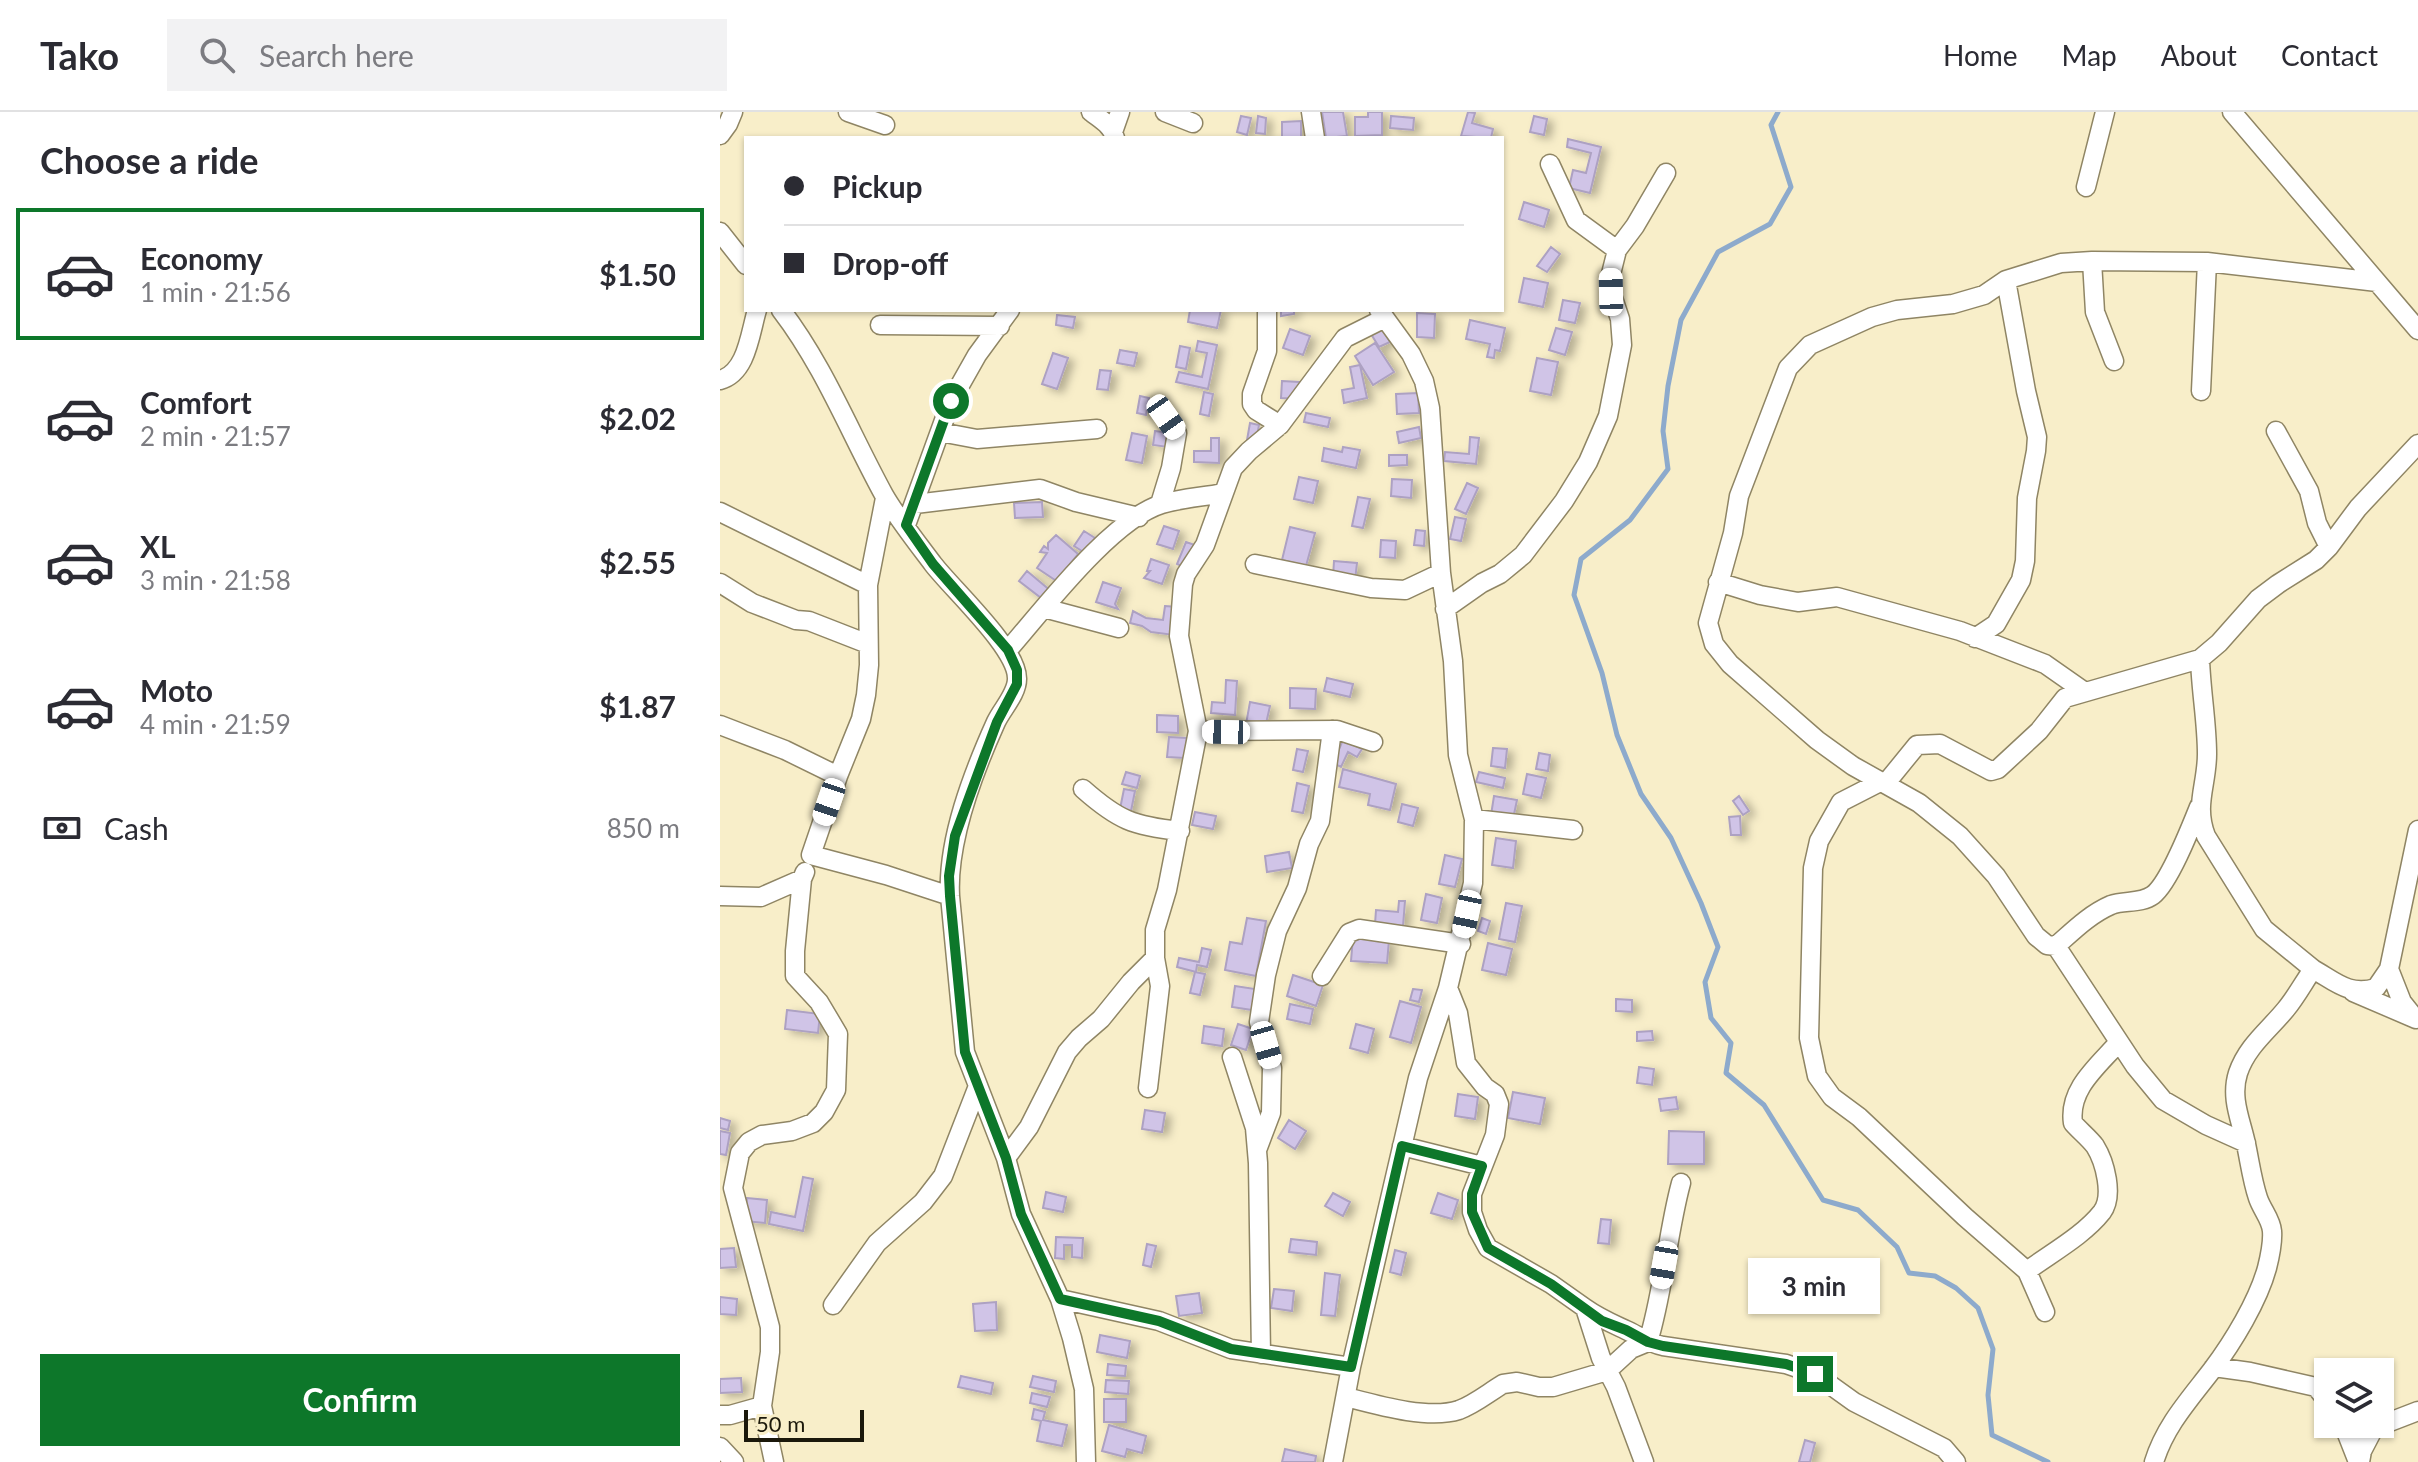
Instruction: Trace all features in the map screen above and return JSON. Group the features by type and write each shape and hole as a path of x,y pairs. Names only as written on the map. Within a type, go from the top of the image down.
{"street":[{"path":"720,135 733,112"},
{"path":"848,112 885,125"},
{"path":"1091,112 1114,135"},
{"path":"1114,135 1120,112"},
{"path":"1165,112 1193,123"},
{"path":"1311,112 1315,136"},
{"path":"2086,187 2105,112"},
{"path":"2232,112 2418,330"},
{"path":"1550,164 1576,220 1617,250"},
{"path":"1445,609 1511,567 1523,555 1564,501 1588,462 1608,416 1622,345 1620,319 1611,292 1611,274 1617,250 1666,173"},
{"path":"720,232 744,262"},
{"path":"2092,261 2095,312 2114,361"},
{"path":"2200,659 2207,760 2199,807 2165,879 2155,894 2146,899 2113,904 2089,917 2056,946 2047,945 2036,936 1996,876 1960,836 1919,803 1853,766 1817,740 1769,700 1714,644 1708,623 1733,533 1739,496 1788,368 1810,345 1872,317 1897,310 1953,304 1984,295 2006,280 2061,263 2207,262 2377,282"},
{"path":"2201,391 2207,262"},
{"path":"1975,638 1996,624 2021,580 2025,561 2027,498 2036,451 2037,437 2006,280"},
{"path":"720,380 728,378 742,361 756,312"},
{"path":"782,312 800,336 885,498 933,564 1008,650 1017,670 1017,684 997,722 959,823 949,876 950,896 965,1052 1006,1158 1021,1214 1060,1299 1084,1389 1086,1462"},
{"path":"1267,312 1267,351 1252,394 1252,404 1280,425"},
{"path":"1148,1088 1160,986 1155,958 1155,930 1180,831 1198,731 1179,636 1186,574 1205,545 1233,468 1280,425 1345,338 1382,314 1411,354 1424,381 1430,408 1441,573 1453,661 1458,755 1474,819 1473,883 1461,944 1418,1078 1351,1367 1333,1462"},
{"path":"906,525 951,401 977,355 1005,318"},
{"path":"880,325 1005,318"},
{"path":"1160,504 1177,433 1166,417"},
{"path":"940,432 977,439 1097,429"},
{"path":"2276,431 2309,491 2317,523 2329,547"},
{"path":"2045,1312 2027,1271 1859,1117 1832,1097 1817,1076 1809,1038 1813,868 1819,841 1841,802 1884,782 1917,745 1940,744 1991,771 1998,769 2039,731 2065,698 2200,659 2219,643 2258,599 2316,560 2358,508 2418,444"},
{"path":"915,504 1040,489 1076,502 1139,517"},
{"path":"1008,650 1088,558 1139,517 1160,504 1223,493"},
{"path":"774,1462 762,1406 770,1352 770,1327 728,1163 749,1142 762,1135 792,1131 813,1123 824,1112 836,1090 838,1034 819,1002 795,976 795,951 802,879 861,719 869,665 868,585 885,498"},
{"path":"720,512 868,585"},
{"path":"1255,564 1371,588 1405,590 1441,573"},
{"path":"1718,582 1760,595 1798,602 1837,597 1919,619 2045,664 2085,692"},
{"path":"720,583 752,603 868,644"},
{"path":"1044,608 1119,628"},
{"path":"720,725 785,750 838,776"},
{"path":"1198,731 1332,730 1373,742"},
{"path":"1257,1150 1271,1113 1272,1068 1259,1022 1266,975 1277,931 1297,888 1309,844 1320,821 1332,730"},
{"path":"1083,789 1120,819 1180,831"},
{"path":"2199,807 2206,836 2264,929 2313,969 2348,990 2417,1020"},
{"path":"1474,819 1573,830"},
{"path":"2348,990 2363,992 2376,988 2389,969 2413,880 2418,830"},
{"path":"811,855 950,896"},
{"path":"720,896 761,897 802,879"},
{"path":"1322,976 1349,933 1359,929 1461,944"},
{"path":"2056,946 2135,1066 2163,1100 2206,1125 2246,1143"},
{"path":"1006,1158 1029,1127 1067,1052 1155,958"},
{"path":"2154,1462 2163,1437 2227,1348 2262,1282 2272,1233 2252,1183 2237,1111 2237,1075 2245,1056 2285,1009 2313,969"},
{"path":"2389,969 2402,1002 2417,1020"},
{"path":"1448,988 1458,1013 1466,1063 1485,1087 1495,1094 1499,1104 1495,1135 1472,1194 1472,1212 1488,1248 1551,1284 1602,1321 1648,1342 1786,1364 1815,1374 1854,1402 1944,1448 1956,1462"},
{"path":"2027,1271 2079,1233 2102,1213 2108,1203 2101,1159 2094,1145 2073,1123 2072,1104 2077,1090 2119,1042"},
{"path":"1232,1057 1255,1128 1261,1354"},
{"path":"833,1305 877,1243 923,1202 943,1176 978,1086"},
{"path":"1402,1146 1482,1166"},
{"path":"1648,1342 1681,1183"},
{"path":"1060,1299 1159,1321 1231,1349 1351,1367"},
{"path":"1585,1308 1601,1358 1616,1387 1644,1462"},
{"path":"1346,1397 1413,1411 1447,1412 1460,1409 1510,1382 1553,1387 1607,1371 1631,1349 1648,1342"},
{"path":"2214,1367 2314,1387"},
{"path":"720,1415 762,1406"},
{"path":"2359,1462 2374,1428 2411,1413"},
{"path":"2349,1438 2359,1462"},
{"path":"720,1447 734,1462"}],"building":[{"path":"1322,112 1343,112 1347,136 1326,136"},
{"path":"1368,112 1382,112 1382,135 1355,136 1355,117 1368,117"},
{"path":"1468,112 1475,113 1472,123 1493,129 1491,136 1461,136"},
{"path":"1241,116 1251,118 1247,135 1237,132"},
{"path":"1258,116 1266,118 1265,134 1256,133"},
{"path":"1391,116 1414,118 1413,130 1390,128"},
{"path":"1534,116 1547,119 1544,135 1530,132"},
{"path":"1301,121 1301,136 1282,136 1282,122"},
{"path":"1568,139 1601,147 1590,193 1569,188 1573,170 1586,173 1591,153 1567,147"},
{"path":"1524,202 1549,210 1544,227 1519,219"},
{"path":"1551,247 1560,254 1547,272 1537,266"},
{"path":"1524,278 1548,283 1543,307 1519,302"},
{"path":"1563,300 1580,303 1575,323 1559,320"},
{"path":"1190,312 1221,312 1217,328 1188,322"},
{"path":"1417,313 1435,314 1434,338 1417,337"},
{"path":"1057,315 1075,317 1073,328 1056,325"},
{"path":"1470,320 1505,328 1500,351 1495,350 1494,358 1487,357 1490,344 1466,339"},
{"path":"1382,328 1390,342 1379,347 1371,334"},
{"path":"1556,328 1572,332 1565,355 1549,350"},
{"path":"1290,329 1310,336 1303,355 1283,348"},
{"path":"1198,341 1217,345 1208,389 1176,382 1179,372 1202,377 1207,353 1196,351"},
{"path":"1375,343 1394,372 1373,385 1355,356"},
{"path":"1180,346 1190,348 1186,369 1176,367"},
{"path":"1120,350 1137,353 1134,366 1117,363"},
{"path":"1053,353 1068,358 1057,389 1042,384"},
{"path":"1537,358 1558,362 1551,395 1530,391"},
{"path":"1360,365 1367,398 1344,403 1342,390 1354,388 1350,367"},
{"path":"1100,370 1111,371 1108,390 1097,389"},
{"path":"1282,381 1299,382 1298,399 1281,398"},
{"path":"1204,392 1213,394 1209,416 1200,414"},
{"path":"1418,393 1419,413 1397,414 1396,394"},
{"path":"1140,396 1149,398 1146,415 1137,413"},
{"path":"1306,413 1330,418 1328,427 1304,422"},
{"path":"1250,423 1259,425 1256,442 1247,440"},
{"path":"1419,427 1421,438 1399,443 1397,432"},
{"path":"1155,431 1170,433 1168,447 1153,445"},
{"path":"1132,433 1147,436 1142,463 1126,460"},
{"path":"1470,437 1479,438 1476,464 1444,461 1445,452 1469,454"},
{"path":"1211,438 1219,438 1219,463 1194,462 1194,451 1211,451"},
{"path":"1343,447 1360,450 1356,468 1322,461 1324,448 1342,452"},
{"path":"1389,455 1407,455 1407,465 1389,466"},
{"path":"1299,477 1318,481 1313,503 1294,499"},
{"path":"1392,479 1412,480 1411,498 1391,496"},
{"path":"1467,483 1478,488 1466,514 1455,509"},
{"path":"1358,497 1370,499 1363,528 1352,526"},
{"path":"1042,502 1043,517 1015,518 1014,503"},
{"path":"1455,517 1466,519 1461,541 1450,539"},
{"path":"1164,526 1179,531 1173,549 1157,544"},
{"path":"1290,527 1315,533 1306,566 1282,560"},
{"path":"1416,530 1425,531 1424,546 1414,545"},
{"path":"1084,531 1095,538 1085,553 1074,546"},
{"path":"1056,535 1078,554 1067,568 1065,577 1058,582 1037,568 1047,553 1040,552 1044,546 1048,549 1048,543"},
{"path":"1381,540 1396,541 1395,558 1380,557"},
{"path":"1186,542 1195,545 1186,568 1177,564"},
{"path":"1151,559 1169,565 1162,584 1144,578 1150,571 1147,571"},
{"path":"1334,561 1357,563 1355,580 1333,577"},
{"path":"1027,571 1052,592 1045,601 1019,581"},
{"path":"1103,582 1121,588 1115,604 1118,609 1096,602"},
{"path":"1165,606 1177,607 1174,635 1151,632 1130,623 1133,611 1146,618 1163,620"},
{"path":"1327,678 1353,684 1350,697 1324,691"},
{"path":"1226,680 1237,681 1235,715 1211,713 1212,702 1225,703"},
{"path":"1290,688 1316,689 1315,709 1290,708"},
{"path":"1250,702 1270,706 1265,728 1246,724"},
{"path":"1157,715 1178,716 1178,733 1157,732"},
{"path":"1169,737 1187,738 1185,758 1167,757"},
{"path":"1343,740 1362,749 1357,757 1348,752 1341,767 1333,763"},
{"path":"1493,748 1507,749 1505,768 1491,766"},
{"path":"1297,749 1308,751 1303,772 1293,770"},
{"path":"1539,753 1550,755 1548,771 1536,769"},
{"path":"1343,769 1396,784 1390,810 1368,805 1370,794 1339,787"},
{"path":"1126,772 1140,776 1137,788 1122,784"},
{"path":"1479,772 1505,778 1503,788 1476,782"},
{"path":"1527,774 1546,778 1541,798 1523,794"},
{"path":"1297,783 1309,786 1303,813 1292,811"},
{"path":"1124,789 1135,791 1130,816 1119,814"},
{"path":"1494,796 1517,800 1513,819 1491,815"},
{"path":"1739,796 1749,811 1743,815 1733,801"},
{"path":"1402,804 1418,808 1413,826 1398,822"},
{"path":"1195,812 1216,816 1213,829 1192,825"},
{"path":"1740,816 1741,835 1731,835 1729,817"},
{"path":"1496,838 1516,841 1513,868 1492,865"},
{"path":"1289,852 1292,868 1267,872 1265,856"},
{"path":"1445,855 1462,859 1455,887 1439,884"},
{"path":"1426,894 1442,898 1437,923 1421,920"},
{"path":"1399,901 1405,901 1403,926 1375,924 1376,910 1398,912"},
{"path":"1506,903 1522,906 1515,942 1499,939"},
{"path":"1247,918 1266,921 1256,976 1225,970 1230,942 1242,944"},
{"path":"1482,918 1490,921 1486,934 1478,931"},
{"path":"1353,937 1389,940 1387,963 1351,961"},
{"path":"1488,943 1512,949 1506,975 1482,970"},
{"path":"1202,948 1211,950 1207,967 1197,965 1196,972 1177,967 1179,958 1199,962"},
{"path":"1195,972 1205,974 1200,995 1190,993"},
{"path":"1293,975 1323,985 1316,1006 1287,996"},
{"path":"1235,986 1255,989 1252,1010 1232,1007"},
{"path":"1413,989 1422,990 1419,1002 1410,1000"},
{"path":"1616,999 1632,1000 1632,1012 1616,1011"},
{"path":"1400,1001 1421,1007 1411,1043 1390,1037"},
{"path":"1290,1004 1313,1009 1310,1024 1287,1019"},
{"path":"787,1010 820,1014 818,1033 785,1029"},
{"path":"1238,1024 1253,1029 1246,1050 1231,1045"},
{"path":"1356,1024 1374,1029 1368,1053 1350,1048"},
{"path":"1204,1026 1224,1029 1222,1046 1202,1043"},
{"path":"1652,1031 1653,1040 1637,1041 1637,1032"},
{"path":"1639,1067 1654,1069 1652,1085 1637,1083"},
{"path":"1513,1092 1545,1098 1540,1124 1508,1118"},
{"path":"1458,1094 1478,1097 1475,1119 1455,1116"},
{"path":"1676,1097 1678,1109 1661,1111 1659,1099"},
{"path":"1145,1110 1165,1113 1162,1132 1142,1129"},
{"path":"720,1118 730,1121 728,1130 720,1128"},
{"path":"1289,1120 1306,1131 1295,1149 1278,1138"},
{"path":"720,1131 730,1133 726,1155 720,1154"},
{"path":"1669,1131 1704,1132 1704,1164 1668,1164"},
{"path":"803,1177 813,1179 803,1231 769,1224 771,1212 795,1217"},
{"path":"1046,1192 1066,1197 1063,1212 1043,1208"},
{"path":"1333,1193 1350,1202 1343,1216 1325,1206"},
{"path":"1438,1193 1458,1200 1452,1219 1431,1213"},
{"path":"747,1198 767,1200 765,1223 744,1221"},
{"path":"1601,1219 1611,1220 1609,1244 1598,1243"},
{"path":"1056,1237 1083,1238 1082,1258 1072,1257 1072,1245 1064,1245 1064,1259 1055,1258"},
{"path":"1291,1239 1317,1242 1316,1255 1289,1252"},
{"path":"1147,1244 1156,1246 1151,1267 1143,1265"},
{"path":"734,1248 736,1267 720,1268 720,1249"},
{"path":"1395,1250 1406,1253 1401,1275 1390,1272"},
{"path":"1325,1273 1340,1275 1335,1316 1321,1315"},
{"path":"1274,1289 1294,1291 1292,1311 1271,1308"},
{"path":"1199,1293 1202,1313 1179,1316 1176,1296"},
{"path":"720,1297 737,1299 736,1315 720,1314"},
{"path":"996,1302 997,1330 975,1331 973,1304"},
{"path":"1100,1335 1130,1341 1127,1358 1097,1352"},
{"path":"1108,1364 1126,1366 1125,1376 1107,1375"},
{"path":"961,1376 993,1383 991,1394 958,1387"},
{"path":"1033,1376 1056,1381 1054,1392 1030,1387"},
{"path":"741,1378 742,1392 720,1393 720,1379"},
{"path":"1106,1380 1129,1381 1128,1394 1105,1392"},
{"path":"1032,1393 1050,1397 1047,1407 1030,1403"},
{"path":"1104,1399 1126,1399 1126,1422 1104,1422"},
{"path":"1034,1409 1045,1412 1043,1420 1067,1425 1062,1446 1037,1441 1041,1421 1032,1419"},
{"path":"1109,1425 1146,1436 1142,1453 1127,1449 1125,1457 1102,1451"},
{"path":"1805,1440 1815,1443 1810,1462 1799,1462"},
{"path":"1285,1449 1316,1456 1315,1462 1282,1462"}],"waterway":[{"path":"1778,112 1771,125 1791,187 1770,224 1718,252 1681,320 1663,431 1668,469 1630,520 1581,559 1574,595 1602,673 1617,735 1641,794 1671,838 1718,947 1705,982 1711,1018 1731,1043 1726,1073 1764,1105 1823,1200 1858,1210 1897,1247 1909,1273 1935,1276 1956,1288 1978,1308 1993,1349 1988,1395 1992,1435 2048,1462"}],"route":[{"path":"951,401 906,525 933,564 1008,650 1017,670 1017,684 997,722 968,796 955,836 949,876 965,1052 1006,1158 1021,1214 1060,1299 1159,1321 1231,1349 1351,1367 1402,1146 1482,1166 1472,1194 1472,1212 1488,1248 1551,1284 1602,1321 1663,1346 1786,1364 1815,1374"}]}
